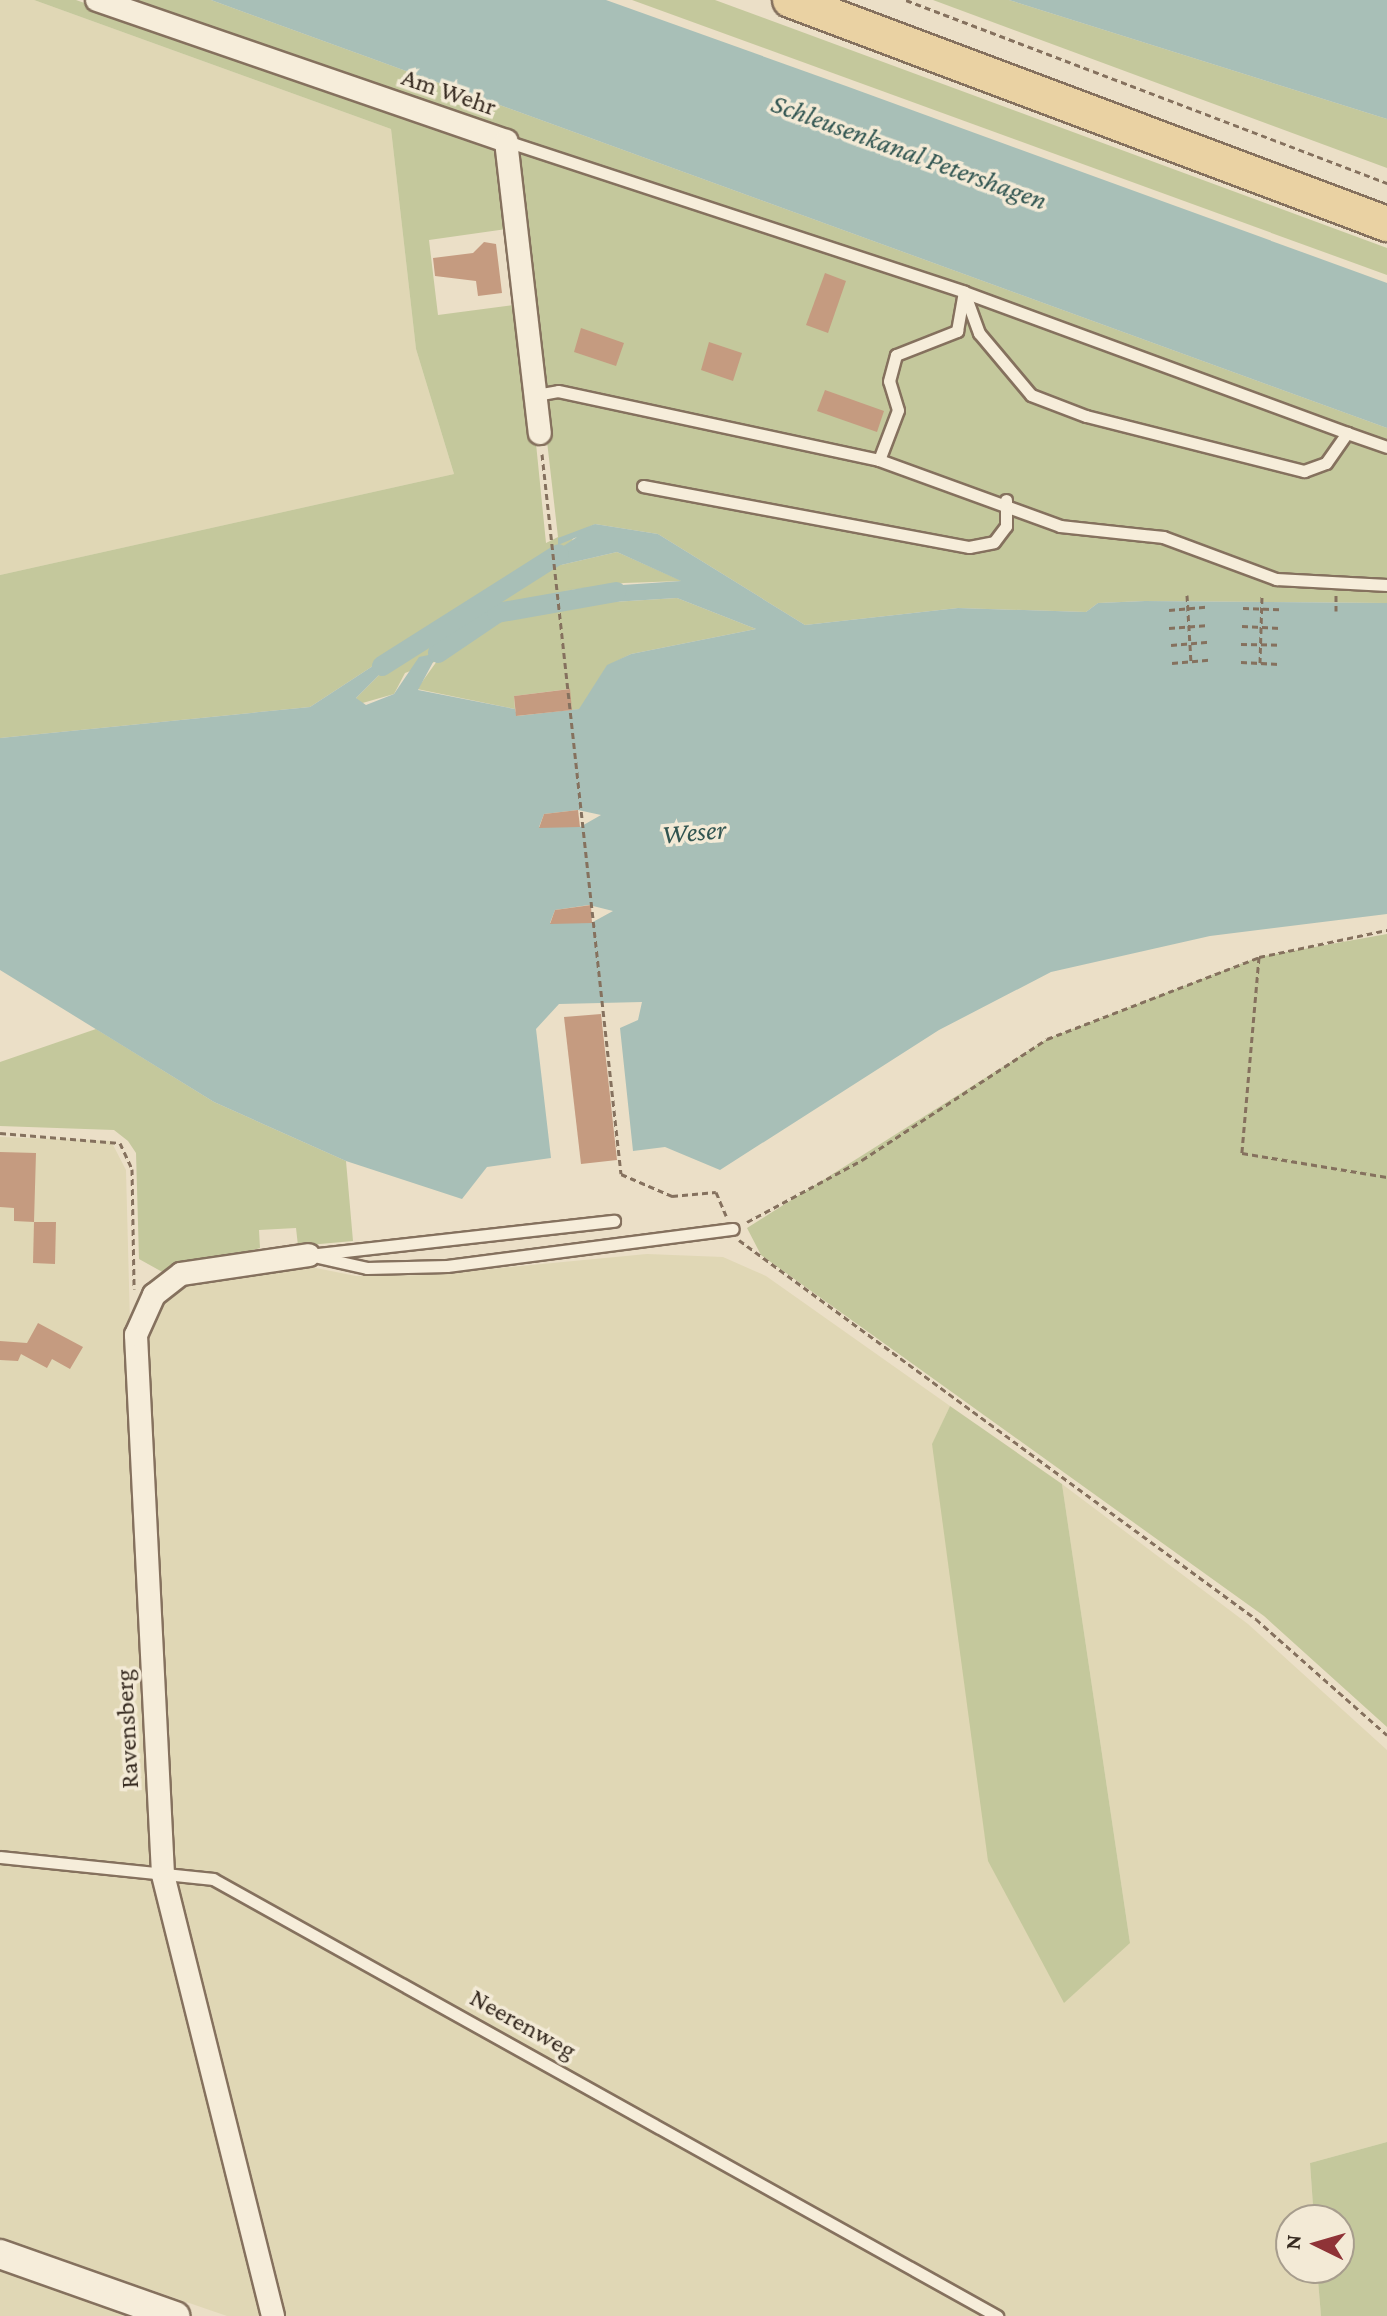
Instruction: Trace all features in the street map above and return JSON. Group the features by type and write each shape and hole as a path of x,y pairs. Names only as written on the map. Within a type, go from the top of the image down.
{"main road":[{"path":"790,0 1387,224"}],"street":[{"name":"Am Wehr","path":"97,0 506,141 540,433"},
{"path":"146,1308 165,1284 198,1267 309,1255"},
{"name":"Ravensberg","path":"146,1308 136,1351 163,1874 273,2316"},
{"path":"0,2254 175,2316"}],"lane":[{"path":"506,141 964,292 1387,447"},
{"path":"964,292 979,333 1031,395 1086,416 1304,471 1326,463 1347,433"},
{"path":"879,460 898,410 889,381 896,355 957,331 964,292"},
{"path":"536,395 558,391 879,460 1006,500 1060,526 1163,537 1276,579 1387,585"},
{"path":"643,486 969,547 994,542 1006,526 1006,500"},
{"path":"309,1255 614,1221"},
{"path":"309,1255 367,1268 447,1266 733,1229"},
{"name":"Neerenweg","path":"0,1857 213,1879 287,1916 997,2316"}],"path":[{"path":"906,0 1387,183"},
{"path":"540,433 621,1174 672,1196 716,1192 733,1229 752,1254 1256,1619 1387,1735"},
{"path":"1187,595 1191,662"},
{"path":"1260,663 1262,595"},
{"path":"1336,595 1336,611"},
{"path":"1169,610 1206,607"},
{"path":"1243,608 1281,609"},
{"path":"1169,628 1209,625"},
{"path":"1242,626 1281,628"},
{"path":"1171,645 1209,642"},
{"path":"1241,644 1280,645"},
{"path":"1172,663 1209,660"},
{"path":"1241,662 1279,664"},
{"path":"733,1229 862,1160 1047,1039 1259,957 1387,930"},
{"path":"1259,957 1242,1153 1387,1177"},
{"path":"0,1133 120,1143 132,1169 134,1289 146,1308"}],"shaded area":[{"path":"0,0 34,0 391,129 416,349 454,474 0,575"},
{"path":"0,1137 111,1141 126,1170 133,1438 148,1324 162,1299 207,1276 301,1265 356,1276 427,1275 647,1254 723,1257 766,1276 950,1406 932,1445 1130,1943 1062,1484 1248,1624 1387,1750 1387,2142 1310,2163 1313,2204 1275,2204 1275,2284 1318,2284 1321,2316 227,2316 0,2238"},
{"path":"0,2270 129,2316 0,2316"}],"green space":[{"path":"34,0 76,0 503,152 513,228 429,240 438,315 522,304 546,543 558,537 512,137 131,0 211,0 1387,428 1387,603 1144,601 1098,603 1086,612 958,608 805,625 658,534 595,524 575,534 561,565 617,552 682,581 624,583 564,591 616,586 617,598 565,605 677,598 756,629 631,654 607,666 580,709 572,710 569,689 514,696 515,709 417,689 437,661 405,673 394,694 359,704 356,698 383,671 379,662 310,707 0,738 0,575 454,474 416,349 391,129"},
{"path":"632,0 715,0 1387,248 1387,275"},
{"path":"933,0 1009,0 1387,119 1387,168"},
{"path":"1387,934 1387,1727 1264,1616 761,1255 747,1228 1047,1039 1259,957"},
{"path":"96,1029 214,1102 346,1161 353,1241 298,1246 296,1228 259,1230 260,1248 166,1274 139,1259 136,1153 128,1141 114,1130 0,1126 0,1062"},
{"path":"950,1406 1062,1484 1130,1943 1064,2003 988,1861 932,1444"},
{"path":"1387,2142 1387,2316 1321,2316 1318,2284 1355,2284 1355,2204 1313,2204 1310,2163"}],"water":[{"name":"Schleusenkanal Petershagen","path":"211,0 606,0 846,86 1387,283 1387,428"},
{"path":"1009,0 1387,0 1387,119"},
{"name":"Weser","path":"595,524 658,534 805,625 958,608 1086,612 1098,603 1145,601 1387,603 1387,914 1210,936 1051,972 939,1030 720,1170 665,1147 633,1151 620,1028 638,1020 642,1002 559,1004 536,1029 551,1158 487,1167 462,1199 346,1161 214,1102 0,970 0,738 310,707 379,662 384,670 356,698 366,705 394,694 419,657 438,653 418,690 515,709 517,716 579,709 607,665 631,654 756,629 677,598 565,605 617,598 615,586 564,589 681,581 617,552 561,565 559,549 577,537 558,545 558,538","holes":["578,810 601,815 580,827 539,827 544,814","589,905 613,911 591,923 550,923 555,910"]}],"building":[{"path":"484,242 496,244 502,293 478,296 476,281 435,276 433,258 473,253"},
{"path":"825,273 846,281 828,333 806,325"},
{"path":"581,328 624,343 616,366 574,352"},
{"path":"709,342 742,353 733,381 701,370"},
{"path":"825,390 884,411 877,432 817,411"},
{"path":"570,689 572,710 516,716 514,696"},
{"path":"578,810 580,827 539,828 544,814"},
{"path":"591,905 592,923 550,924 555,910"},
{"path":"601,1014 617,1160 581,1164 564,1017"},
{"path":"0,1152 36,1153 34,1222 14,1221 14,1208 0,1207"},
{"path":"34,1222 56,1222 55,1264 33,1263"},
{"path":"38,1323 83,1347 70,1369 52,1359 47,1368 21,1354 18,1361 0,1360 0,1341 27,1343"}],"waterway":[{"path":"382,666 559,554"},
{"path":"438,653 497,613 616,592"}]}
